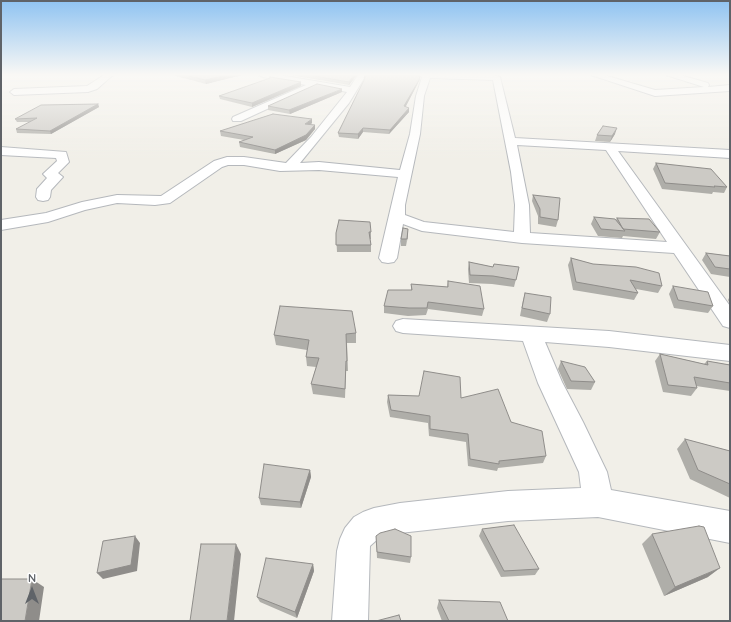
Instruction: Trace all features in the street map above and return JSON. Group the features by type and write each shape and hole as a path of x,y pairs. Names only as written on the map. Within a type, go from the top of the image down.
{"street":[{"path":"237,119 270,104"},
{"path":"290,166 315,139 342,104"},
{"path":"388,258 397,217 398,205 415,134 419,104"},
{"path":"503,104 522,205 522,238"},
{"path":"511,141 725,154 730,165"},
{"path":"609,146 625,167 636,187 681,248 730,321"},
{"path":"1,151 62,155 63,162 49,174 56,177 44,189 43,197"},
{"path":"1,225 48,217 82,206 118,199 155,201 165,200 218,164 228,161 244,161 272,166 319,166 405,174"},
{"path":"397,217 426,226 522,238 681,248"},
{"path":"404,326 609,339 730,353"},
{"path":"531,335 550,383 593,472 598,502"},
{"path":"350,621 353,551 356,539 365,528 374,523 400,518 508,506 598,502 730,527"}],"building":[{"path":"98,104 50,131 16,129 37,118 15,119 41,105"},
{"path":"272,104 304,104 289,110 268,106"},
{"path":"352,104 405,104 404,106 409,108 390,130 363,128 358,134 338,133"},
{"path":"273,114 312,119 305,124 315,125 306,135 275,150 239,142 253,137 220,131"},
{"path":"603,126 617,128 612,136 597,135"},
{"path":"656,163 711,169 727,187 665,183"},
{"path":"533,195 560,198 558,220 540,217 540,209"},
{"path":"594,217 615,219 625,231 601,229"},
{"path":"617,218 649,219 660,232 623,229"},
{"path":"339,220 370,222 371,232 369,232 371,245 336,245 336,233"},
{"path":"403,228 408,229 407,239 401,239"},
{"path":"706,253 730,256 730,269 715,267"},
{"path":"571,258 593,264 636,267 659,273 662,286 630,280 638,293 576,282"},
{"path":"469,262 493,267 494,264 519,267 516,280 493,276 470,275"},
{"path":"448,281 480,286 484,309 428,302 427,308 384,306 388,290 412,290 411,284 448,287"},
{"path":"673,286 708,292 713,306 678,300"},
{"path":"525,293 551,297 550,314 522,308"},
{"path":"280,306 352,311 356,333 346,334 347,361 345,389 311,384 319,358 306,357 309,340 274,335"},
{"path":"660,354 708,365 707,361 730,365 730,383 694,377 697,388 668,385"},
{"path":"561,361 585,367 595,382 571,381"},
{"path":"424,371 460,377 461,398 498,389 511,422 542,431 546,456 499,461 499,464 470,459 468,434 430,429 430,416 391,410 388,395 419,396"},
{"path":"685,439 730,451 730,484 698,470"},
{"path":"264,464 310,470 300,502 259,498"},
{"path":"514,525 539,569 504,571 482,529"},
{"path":"699,526 704,527 720,568 675,587 652,534"},
{"path":"395,529 411,536 411,557 377,552 376,536 380,533"},
{"path":"135,536 131,565 97,573 103,541"},
{"path":"201,544 236,544 227,621 190,621"},
{"path":"266,558 313,564 295,612 257,597"},
{"path":"1,579 32,579 25,621 1,621"},
{"path":"439,600 500,602 508,621 449,621"},
{"path":"399,615 401,621 376,621"}]}
